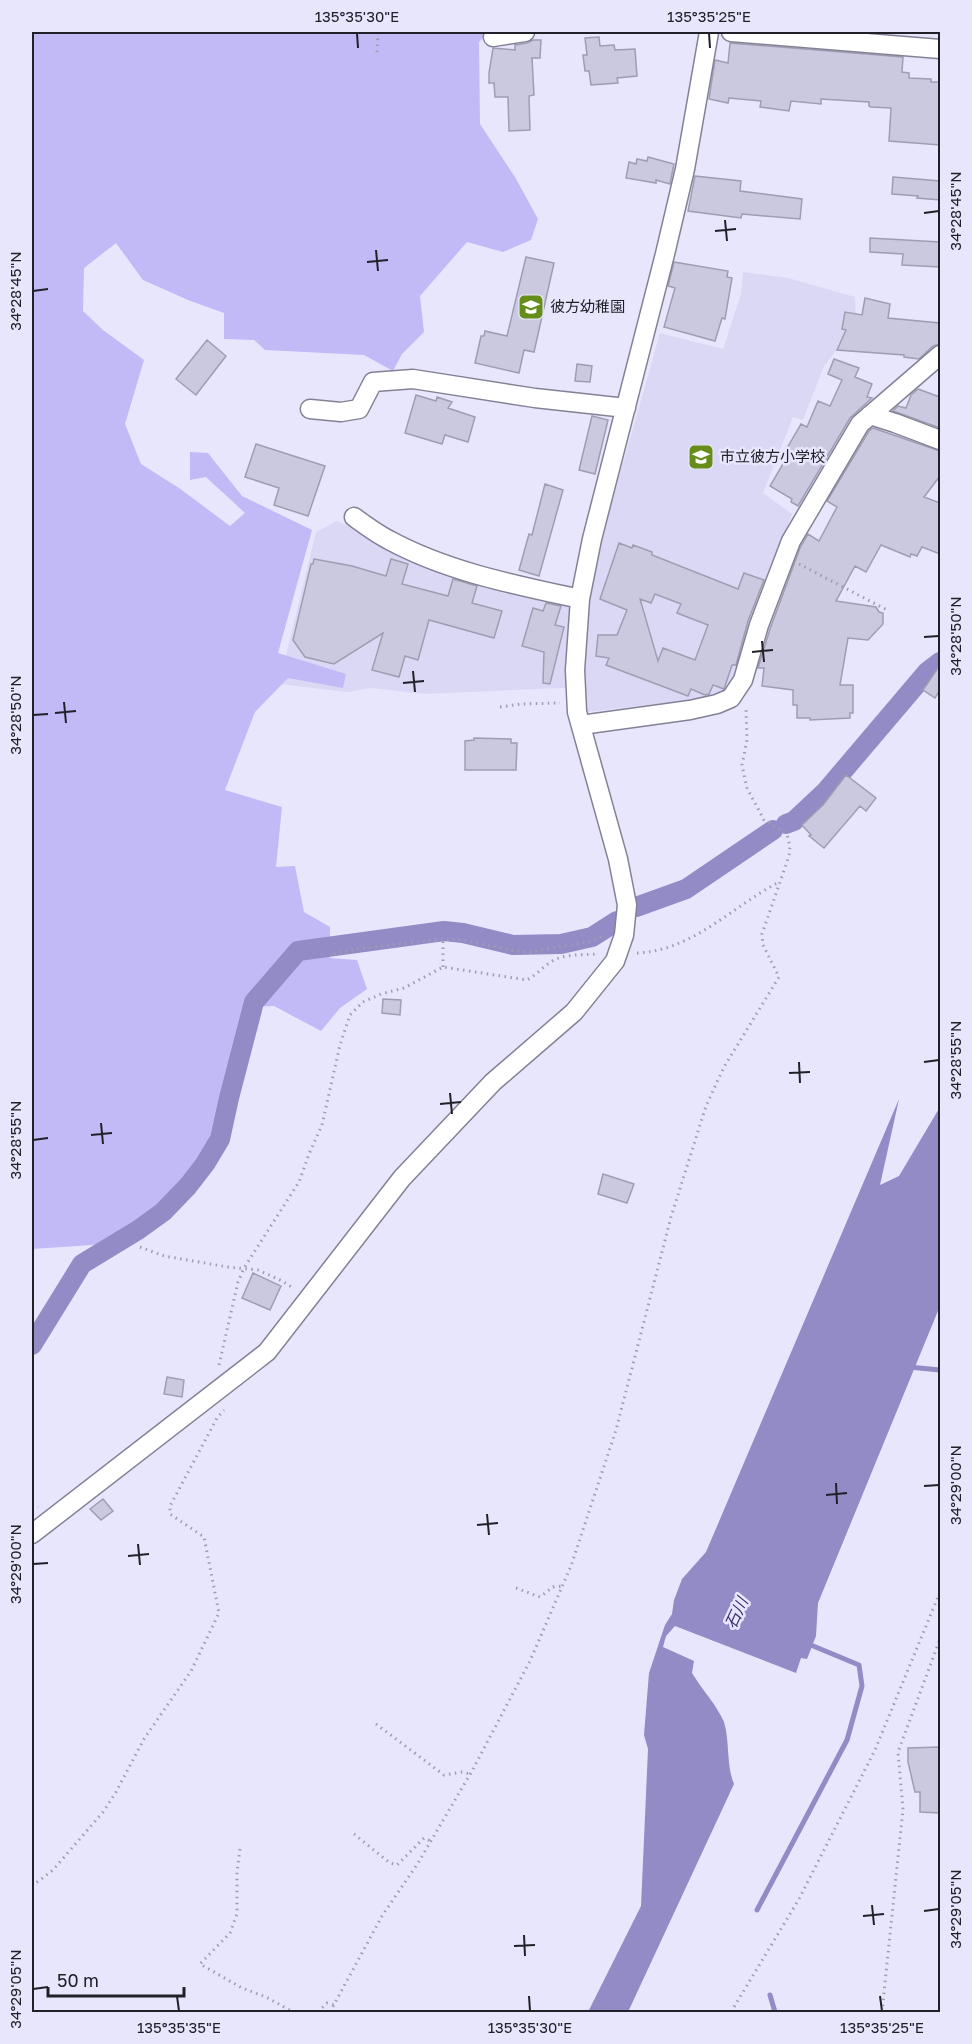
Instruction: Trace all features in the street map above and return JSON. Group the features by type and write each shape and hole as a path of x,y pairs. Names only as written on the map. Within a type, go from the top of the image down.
{"street":[{"path":"493,37 525,32"},
{"path":"32,1534 224,1383 267,1352 402,1178 445,1130 493,1082 574,1011 615,961 624,935 627,905 618,859 577,703 575,670 580,599 592,539 685,169 709,32"},
{"path":"730,32 940,49"},
{"path":"581,725 717,704 731,698 743,680 759,625 784,556 806,513 860,424 940,355"},
{"path":"310,409 341,412 358,409 373,382 413,379 534,398 626,408"},
{"path":"870,415 940,440"},
{"path":"354,517 390,541 450,565 506,583 580,599"}],"path":[{"path":"377,52 378,32"},
{"path":"784,556 889,611"},
{"path":"330,2013 382,1916 470,1774 530,1661 563,1586 616,1430 671,1217 706,1106 724,1067 779,977 763,945 762,934 785,871 790,847 787,834 764,820 747,788 742,765 747,740 747,718 744,696 737,689"},
{"path":"500,707 521,704 577,703"},
{"path":"224,1383 219,1371 222,1349 238,1282 244,1268 299,1182 322,1125 340,1046 350,1015 363,1002 404,988 443,967 527,980 559,957 653,952 695,936 781,881"},
{"path":"334,954 355,949 443,939 464,940 515,951 531,952 591,941 625,924"},
{"path":"443,939 443,967"},
{"path":"140,1247 164,1256 258,1270 282,1281 309,1299"},
{"path":"32,1886 53,1870 103,1812 144,1738 191,1671 219,1613 204,1537 170,1514 170,1506 217,1418 225,1409"},
{"path":"516,1588 540,1597 553,1587 563,1586"},
{"path":"731,2013 799,1899 875,1750 940,1592"},
{"path":"882,2013 903,1809 898,1752 940,1639"},
{"path":"376,1724 444,1775 462,1772 470,1774"},
{"path":"354,1834 390,1863 397,1865 424,1838 431,1840"},
{"path":"240,1849 237,1872 237,1914 231,1933 200,1964 293,2013"},
{"path":"318,2013 327,2003 334,2005"}],"shaded area":[{"path":"32,32 489,32 479,42 480,124 515,177 538,219 531,240 503,252 467,242 420,296 424,332 402,354 393,371 364,355 265,350 254,340 224,339 224,313 143,280 116,243 84,268 83,311 103,330 144,360 125,424 141,464 179,488 230,526 245,513 206,477 190,480 190,452 208,453 242,496 312,530 278,653 346,674 343,688 288,678 255,712 225,790 282,807 276,867 295,866 304,912 330,927 330,958 357,960 367,989 340,1008 321,1031 274,1006 243,1007 213,1138 182,1185 152,1213 107,1244 32,1249"},
{"name":"市立彼方小学校","path":"743,272 788,278 855,297 856,318 824,366 803,420 793,417 763,493 792,514 739,669 728,690 716,697 587,712 585,687 425,694 371,688 347,692 279,684 316,532 337,521 381,541 588,605 599,548 660,333 723,349 741,294"}],"water":[{"name":"石川","path":"899,1099 880,1185 899,1176 940,1107 940,1306 818,1603 816,1636 807,1659 801,1658 796,1673 675,1626 666,1636 663,1647 694,1661 692,1673 724,1722 734,1784 628,2012 588,2012 641,1906 648,1749 644,1735 649,1673 665,1625 672,1614 674,1600 682,1579 706,1552"}],"building":[{"path":"599,37 600,46 614,45 615,50 635,49 637,76 617,78 618,83 591,85 589,71 585,71 583,55 587,55 585,38"},
{"path":"541,40 540,58 532,58 534,95 529,96 530,130 509,131 508,97 495,97 494,83 489,83 493,48 515,50 515,45"},
{"path":"730,43 903,57 902,72 909,73 909,78 931,79 931,82 940,82 940,145 889,141 891,108 871,107 869,102 821,99 821,104 791,101 789,111 760,107 761,101 729,98 728,103 709,99 715,60 728,63"},
{"path":"648,157 674,164 670,184 656,180 656,183 626,178 629,162 636,164 637,159 647,161"},
{"path":"695,176 741,181 740,191 802,199 800,219 742,214 741,218 688,211"},
{"path":"893,177 940,181 940,200 892,194"},
{"path":"870,238 940,242 940,267 902,265 903,254 870,252"},
{"path":"526,257 554,263 534,352 524,350 519,373 475,363 481,336 484,336 485,331 507,336"},
{"path":"674,262 728,271 727,277 732,278 725,319 722,318 715,341 664,327 675,288 668,286"},
{"path":"865,298 890,304 888,318 940,323 940,344 933,346 919,359 904,357 904,355 837,350 846,330 842,329 845,312 862,315"},
{"path":"207,340 226,356 196,395 176,379"},
{"path":"834,359 859,368 855,377 872,384 867,397 872,398 850,418 798,506 791,502 792,499 770,486 790,452 786,450 801,424 807,427 818,401 830,406 842,380 828,374"},
{"path":"577,364 592,366 590,382 575,381"},
{"path":"918,389 940,397 940,428 893,411 898,406 906,408 911,395"},
{"path":"416,395 436,401 437,397 452,402 448,408 475,417 468,442 445,435 442,444 405,433"},
{"path":"592,416 608,420 595,474 579,470"},
{"path":"873,428 940,451 940,476 924,497 940,503 940,554 922,547 917,556 911,554 910,557 881,545 866,572 855,566 836,601 876,607 879,612 883,613 883,624 868,640 848,638 840,685 853,685 853,713 850,713 850,718 810,720 810,718 797,718 797,705 793,705 793,690 762,686 764,668 758,668 800,548 808,534 819,541 837,507 827,501"},
{"path":"256,444 325,466 308,516 274,505 279,488 245,477"},
{"path":"545,484 563,490 539,576 519,570 529,534 532,535"},
{"path":"619,543 652,552 652,555 738,589 744,573 764,580 748,621 736,665 732,665 724,689 713,685 709,694 705,695 691,689 688,696 606,665 609,658 596,656 598,635 617,635 627,610 600,599","holes":["655,594 681,604 677,613 708,625 695,660 663,648 658,661 640,599 651,603"]},
{"path":"314,559 352,566 386,576 391,559 408,564 402,584 448,596 453,579 477,586 472,603 502,611 494,638 429,620 418,660 405,656 399,677 372,670 383,633 334,664 305,657 293,640"},
{"path":"546,603 561,606 555,625 564,627 550,684 543,683 544,652 522,646 533,608 543,611"},
{"path":"940,665 940,690 935,698 923,690"},
{"path":"474,738 511,739 511,743 517,743 516,770 465,770 465,741 474,740"},
{"path":"846,775 876,798 866,811 860,806 824,848 809,836 811,835 802,825 823,805"},
{"path":"383,999 401,1000 400,1015 382,1013"},
{"path":"603,1174 634,1184 627,1203 598,1194"},
{"path":"253,1273 281,1286 270,1310 242,1298"},
{"path":"167,1377 184,1380 182,1397 164,1394"},
{"path":"103,1499 113,1511 101,1520 90,1509"},
{"path":"940,1747 940,1813 920,1812 920,1792 915,1792 908,1762 908,1748"}],"waterway":[{"path":"786,824 794,821 826,791 927,672 940,662"},
{"path":"636,907 686,889 773,830"},
{"path":"32,1345 82,1264 163,1212 205,1164 220,1139 254,1002 298,951 444,931 463,933 513,945 561,944 592,937 617,921"},
{"path":"909,1367 940,1370"},
{"path":"757,1910 847,1740 862,1686 859,1665 806,1643"},
{"path":"770,1995 775,2012"}],"place":[{"name":"彼方幼稚園","path":"531,307"},
{"name":"市立彼方小学校","path":"701,457"}]}
